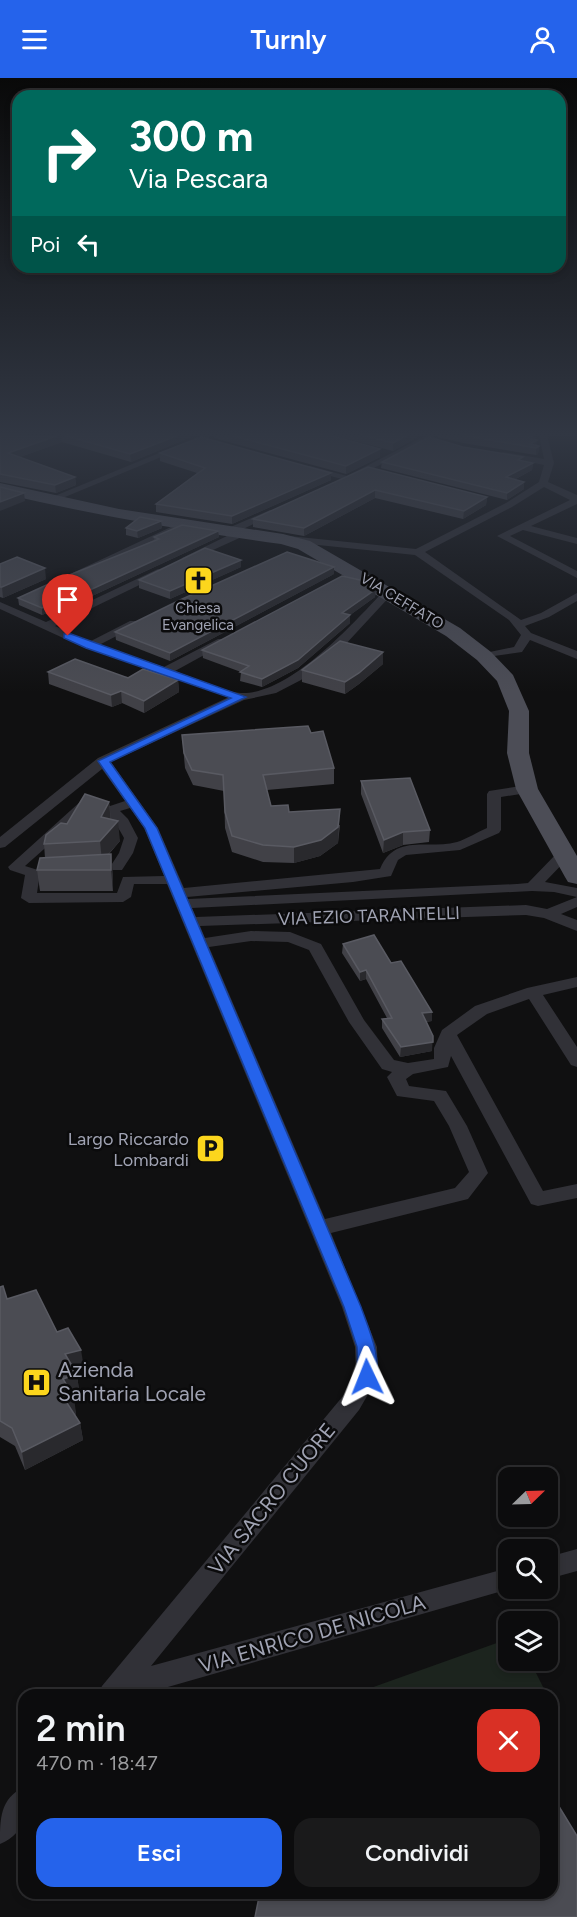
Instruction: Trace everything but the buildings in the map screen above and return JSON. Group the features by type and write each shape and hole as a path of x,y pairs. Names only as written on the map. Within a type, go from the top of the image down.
{"main road":[{"name":"VIA CEFFATO","path":"159,521 236,532 282,547 304,545 347,574 388,593 453,632 484,656 506,679 519,711 518,753 527,789 577,877"}],"street":[{"path":"46,626 258,521"},
{"path":"282,547 418,552 478,521"},
{"path":"535,521 502,536 577,575"},
{"path":"55,583 182,525"},
{"path":"523,527 576,540"},
{"path":"418,552 513,618 527,635 577,655"},
{"path":"0,844 104,761 240,697 273,690 304,672 340,644 388,593"},
{"path":"517,625 545,615 577,596"},
{"path":"5,604 89,646 240,697"},
{"path":"89,646 149,615"},
{"path":"165,672 238,632"},
{"path":"484,656 519,650 527,635"},
{"name":"VIA SACRO CUORE","path":"104,761 151,828 352,1307 366,1347 367,1377 351,1403 116,1689"},
{"path":"128,880 123,897 29,898 38,872 15,867 86,804 110,810 123,822 130,838 126,853 112,867 128,880 178,892 353,878 386,873 392,858 402,851 460,846 494,830 494,794 527,789"},
{"path":"110,810 133,803"},
{"path":"533,886 565,853"},
{"name":"VIA EZIO TARANTELLI","path":"178,892 517,889 533,886 577,893"},
{"name":"VIA EZIO TARANTELLI","path":"548,914 577,902"},
{"name":"VIA EZIO TARANTELLI","path":"190,922 526,910 548,914 577,926"},
{"path":"200,944 251,936 290,937 315,947 357,1022 388,1065 408,1069 442,1063 442,1048 448,1034 481,1010 577,982"},
{"path":"533,993 577,1061"},
{"path":"448,1034 538,1198 577,1191"},
{"path":"319,1228 461,1194 479,1173 458,1126 440,1095 402,1092 396,1077 408,1069"},
{"path":"558,1565 577,1560"},
{"name":"VIA ENRICO DE NICOLA","path":"124,1689 498,1582"},
{"path":"0,1830 18,1808"}],"shaded area":[{"path":"498,1643 498,1671 535,1671 544,1689 368,1689"}],"place":[{"name":"Chiesa Evangelica","path":"198,581"},
{"name":"Largo Riccardo Lombardi","path":"210,1149"},
{"name":"Azienda Sanitaria Locale","path":"37,1382"}],"route":[{"path":"68,636 89,646 240,697 104,761 151,828 352,1307 366,1347 367,1377"}]}
